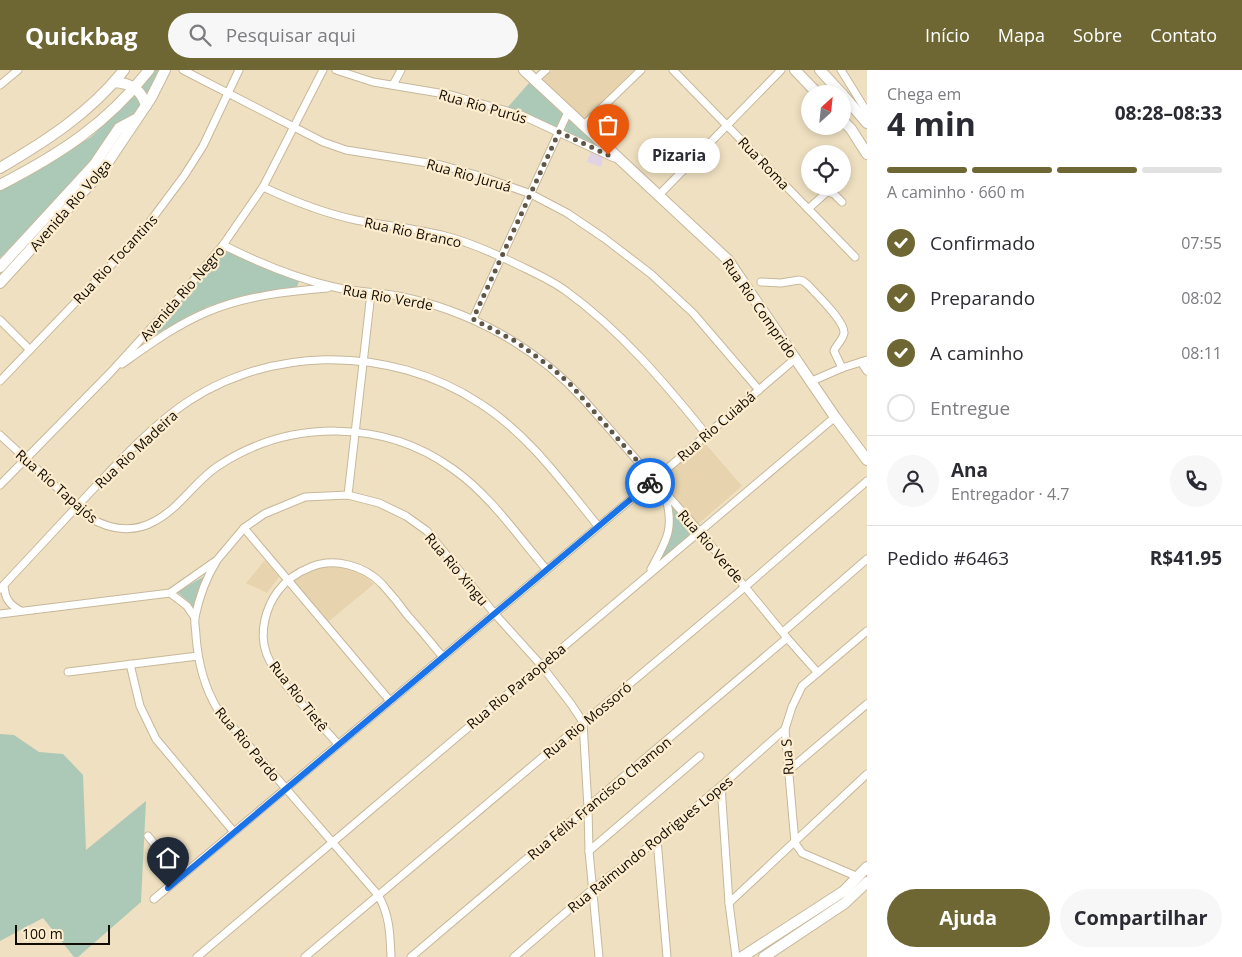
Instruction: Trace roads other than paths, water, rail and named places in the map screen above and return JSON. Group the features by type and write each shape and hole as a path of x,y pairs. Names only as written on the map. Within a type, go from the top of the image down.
{"street":[{"path":"0,85 18,70"},
{"path":"0,168 43,143 83,113 124,70"},
{"path":"0,185 75,142 108,115 136,88 149,70"},
{"path":"137,118 146,106 164,70"},
{"name":"Rua Rio Juruá","path":"183,70 323,142 346,150 441,165 531,194 604,238 651,274 693,313 759,390"},
{"name":"Rua Rio Tocantins","path":"0,380 140,235 179,183 203,146 239,70"},
{"name":"Avenida Rio Negro","path":"0,486 110,372 183,293 224,245 263,187 323,70"},
{"name":"Rua Rio Purús","path":"336,70 373,82 451,96 521,115 624,162"},
{"path":"393,85 401,70"},
{"name":"Rua Rio Comprido","path":"524,70 728,260 835,417 867,460"},
{"path":"535,80 546,70"},
{"path":"582,126 641,70"},
{"name":"Rua Roma","path":"673,70 855,257"},
{"path":"659,195 781,70"},
{"path":"795,70 809,85"},
{"path":"841,70 867,112"},
{"path":"820,71 834,85"},
{"path":"843,85 846,79"},
{"path":"114,82 125,82 136,88 146,106"},
{"path":"851,104 867,123"},
{"path":"473,319 568,112"},
{"name":"Avenida Rio Volga","path":"0,267 94,166 119,128 137,118"},
{"name":"Avenida Rio Volga","path":"0,283 102,171 137,118"},
{"path":"851,129 867,154"},
{"name":"Rua Rio Branco","path":"263,187 293,201 323,211 356,220 384,223 446,236 468,243 565,290 588,308 656,372 706,434"},
{"path":"808,209 827,192 834,194 842,202"},
{"name":"Rua Rio Verde","path":"224,245 268,267 302,279 336,288 397,296 439,306 473,319 515,341 552,368 574,389 700,532 818,672"},
{"path":"302,279 304,284 302,290"},
{"path":"761,282 781,283 799,280 808,285 839,320 843,328 843,336 834,351 842,368"},
{"name":"Rua Rio Verde","path":"110,372 157,339 184,323 214,310 248,300 302,290 336,288"},
{"path":"348,495 371,293"},
{"path":"0,320 30,350"},
{"path":"147,332 152,338 157,339"},
{"name":"Rua Rio Madeira","path":"21,611 11,605 5,598 2,587 125,455 187,402 216,386 253,371 293,362 340,358 423,374 482,404 538,453 598,526"},
{"name":"Rua Rio Cuiabá","path":"154,899 654,480 796,358"},
{"path":"812,381 864,361 867,371"},
{"name":"Rua Rio Paraopeba","path":"197,957 835,417"},
{"name":"Rua Rio Tapajós","path":"0,436 76,507 103,526 118,529 146,526 157,521 172,509 196,483 216,467 237,454 265,442 295,434 323,430 356,431 384,437 410,445 431,455 453,469 474,486 546,569"},
{"name":"Rua Rio Mossoró","path":"305,957 746,586 867,481"},
{"path":"649,573 663,546 670,527 670,517 664,492"},
{"name":"Rua Rio Xingu","path":"0,614 170,593 217,560 244,528 264,514 305,498 348,495 379,503 406,516 427,531 494,613 541,665 583,722"},
{"path":"244,528 390,701"},
{"name":"Rua Félix Francisco Chamon","path":"411,957 588,808 785,635 867,559"},
{"name":"Rua Rio Pardo","path":"217,560 210,572 195,618 198,656 210,697 218,710 378,895 386,907 392,957"},
{"name":"Rua Rio Tietê","path":"338,744 286,683 265,652 263,634 270,603 288,580 300,571 331,562 350,565 366,572 380,582 442,657"},
{"path":"170,593 187,606 195,618"},
{"name":"Rua S","path":"795,843 786,729 792,707 802,686 867,631"},
{"path":"68,672 198,656"},
{"path":"130,664 140,706 156,739 234,832"},
{"path":"788,771 867,704"},
{"path":"583,722 589,851 599,957"},
{"name":"Rua Raimundo Rodrigues Lopes","path":"514,957 594,889 657,840 786,729"},
{"path":"589,851 700,756"},
{"path":"729,904 867,774"},
{"path":"721,786 729,904 736,957"},
{"path":"148,836 181,877"},
{"path":"657,840 667,957"},
{"path":"795,843 802,853 862,879"},
{"path":"767,956 845,903 862,879 867,867"},
{"path":"742,957 862,879"}],"place":[{"name":"Pizaria","path":"608,155"}]}
